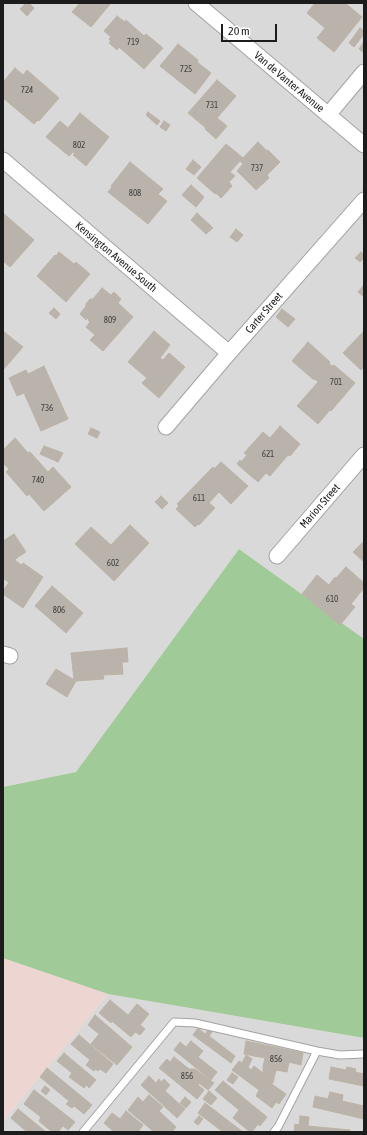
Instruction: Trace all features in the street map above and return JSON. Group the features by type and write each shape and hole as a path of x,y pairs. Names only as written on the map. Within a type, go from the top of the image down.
{"street":[{"name":"Van de Vanter Avenue","path":"196,3 364,145"},
{"path":"328,115 364,72"},
{"name":"Kensington Avenue South","path":"3,160 229,353"},
{"name":"Carter Street","path":"166,427 364,200"},
{"name":"Marion Street","path":"277,556 364,455"}],"lane":[{"path":"83,1132 174,1022 195,1023 340,1055 364,1054"},
{"path":"274,1132 317,1051"}],"shaded area":[{"path":"3,3 364,3 364,639 239,549 76,772 3,787"},
{"path":"3,958 108,994 3,1121"},
{"path":"108,994 364,1038 364,1132 3,1132 3,1121"}],"green space":[{"path":"239,549 364,639 364,1038 108,994 3,958 3,787 76,772"}],"building":[{"path":"26,3 29,3 34,8 27,16 20,9"},
{"path":"80,3 111,3 91,27 72,12"},
{"path":"315,3 345,3 362,17 334,52 317,38 325,28 307,13"},
{"path":"117,16 125,22 126,20 144,36 146,34 163,48 144,69 119,47 117,50 109,43 111,41 109,39 111,37 104,31"},
{"path":"360,28 364,31 364,34 354,47 349,43"},
{"path":"363,43 364,44 364,53 359,49"},
{"path":"178,44 211,73 195,94 160,66"},
{"path":"15,68 23,75 27,70 59,98 39,121 38,120 34,124 3,98 3,82"},
{"path":"217,80 236,96 217,118 227,126 216,139 205,129 206,128 188,113"},
{"path":"148,112 160,121 157,125 146,115"},
{"path":"80,113 109,137 86,166 73,155 75,153 73,152 69,156 46,137 60,121 68,128"},
{"path":"164,121 170,125 166,131 160,127"},
{"path":"258,142 280,162 267,175 269,178 256,190 237,171 243,164 240,161 230,172 235,176 229,182 232,186 221,198 197,178 226,144 243,158"},
{"path":"193,160 201,167 194,175 186,169"},
{"path":"130,162 163,189 158,194 167,201 148,224 108,192"},
{"path":"191,185 204,197 196,207 182,195"},
{"path":"3,213 34,240 10,267 3,261"},
{"path":"197,213 213,228 206,234 191,220"},
{"path":"236,229 243,235 237,242 230,237"},
{"path":"59,252 74,264 76,262 90,274 66,302 37,276"},
{"path":"361,252 364,255 364,258 360,262 355,258"},
{"path":"363,286 364,287 364,297 358,292"},
{"path":"102,288 111,295 114,292 121,299 118,303 133,317 103,351 90,340 95,335 86,327 90,322 88,320 89,319 87,318 86,320 80,314 90,299 93,299"},
{"path":"54,308 60,314 56,319 49,313"},
{"path":"282,309 295,319 288,327 276,317"},
{"path":"3,331 23,347 3,370"},
{"path":"154,331 170,345 160,358 163,360 169,353 185,367 159,398 142,383 147,378 128,362"},
{"path":"364,331 364,367 361,370 343,353"},
{"path":"308,342 330,362 329,364 332,366 334,365 355,383 318,424 297,406 318,382 292,361"},
{"path":"44,366 68,419 41,431 24,393 17,396 9,378 26,370 28,374"},
{"path":"280,426 300,444 290,456 288,455 270,476 266,473 258,482 237,464 247,455 244,453 263,432 270,438"},
{"path":"91,428 100,432 97,438 88,434"},
{"path":"15,438 48,472 53,467 71,487 44,511 29,494 27,496 6,472 9,469 3,463 3,450"},
{"path":"44,446 63,453 58,462 40,454"},
{"path":"221,462 248,486 231,504 219,492 209,503 215,508 199,525 198,524 195,527 176,509 179,506 177,504 213,467 214,469"},
{"path":"161,496 168,503 162,509 155,502"},
{"path":"130,525 149,543 114,581 75,544 91,527 111,545"},
{"path":"14,534 26,552 15,560 21,565 23,563 43,577 23,608 3,594 3,591 9,582 3,579 3,541"},
{"path":"364,541 364,562 353,552"},
{"path":"346,567 364,583 364,588 351,604 355,607 340,625 302,594 317,575 329,585"},
{"path":"52,586 83,613 66,633 35,606"},
{"path":"127,648 128,662 122,662 123,674 103,675 104,679 76,681 67,697 46,684 56,669 74,680 71,653"},
{"path":"110,1000 128,1015 137,1004 149,1014 140,1025 145,1029 140,1035 135,1032 131,1037 112,1021 111,1023 99,1013"},
{"path":"95,1015 132,1047 117,1065 91,1044 99,1034 88,1025"},
{"path":"198,1028 205,1034 208,1030 212,1032 209,1036 235,1056 231,1063 193,1035"},
{"path":"79,1035 113,1064 106,1073 100,1069 98,1071 95,1069 94,1071 86,1065 90,1060 71,1044"},
{"path":"191,1041 203,1051 198,1057 217,1072 211,1080 174,1050 180,1042 186,1047"},
{"path":"246,1041 303,1053 301,1065 289,1062 287,1072 276,1070 273,1083 269,1082 286,1094 279,1104 276,1102 272,1108 256,1096 259,1090 232,1070 239,1061 242,1063 246,1055 252,1059 248,1067 251,1070 254,1066 263,1073 265,1058 244,1054"},
{"path":"64,1053 96,1080 89,1088 87,1085 84,1088 69,1077 72,1073 57,1061"},
{"path":"174,1057 189,1069 195,1069 214,1083 208,1090 199,1083 198,1085 204,1090 197,1099 159,1068 167,1059 170,1062"},
{"path":"331,1067 346,1070 347,1067 356,1069 355,1072 364,1074 364,1086 329,1079"},
{"path":"47,1068 92,1105 84,1114 74,1106 72,1108 66,1104 69,1101 40,1077"},
{"path":"232,1073 238,1077 233,1084 227,1080"},
{"path":"149,1076 156,1083 159,1079 161,1082 164,1079 170,1085 165,1091 185,1109 177,1118 141,1085"},
{"path":"223,1081 267,1117 260,1126 258,1124 252,1132 233,1118 239,1110 215,1090"},
{"path":"45,1086 50,1090 46,1095 41,1091"},
{"path":"34,1090 75,1122 68,1130 63,1126 58,1132 52,1132 39,1121 41,1117 24,1104"},
{"path":"209,1091 217,1098 211,1105 203,1099"},
{"path":"330,1092 343,1095 342,1101 364,1106 364,1119 313,1107 315,1096 328,1099"},
{"path":"149,1095 163,1107 159,1111 176,1127 172,1132 154,1132 128,1110 138,1097 143,1102"},
{"path":"185,1097 191,1102 186,1108 180,1103"},
{"path":"205,1103 243,1132 223,1132 198,1113"},
{"path":"18,1109 46,1132 27,1132 11,1118"},
{"path":"126,1111 143,1125 138,1132 114,1132 104,1123 112,1113 120,1119"},
{"path":"199,1116 203,1119 198,1125 194,1122"},
{"path":"300,1116 309,1117 308,1126 350,1130 350,1132 294,1132 295,1124 299,1125"}]}
